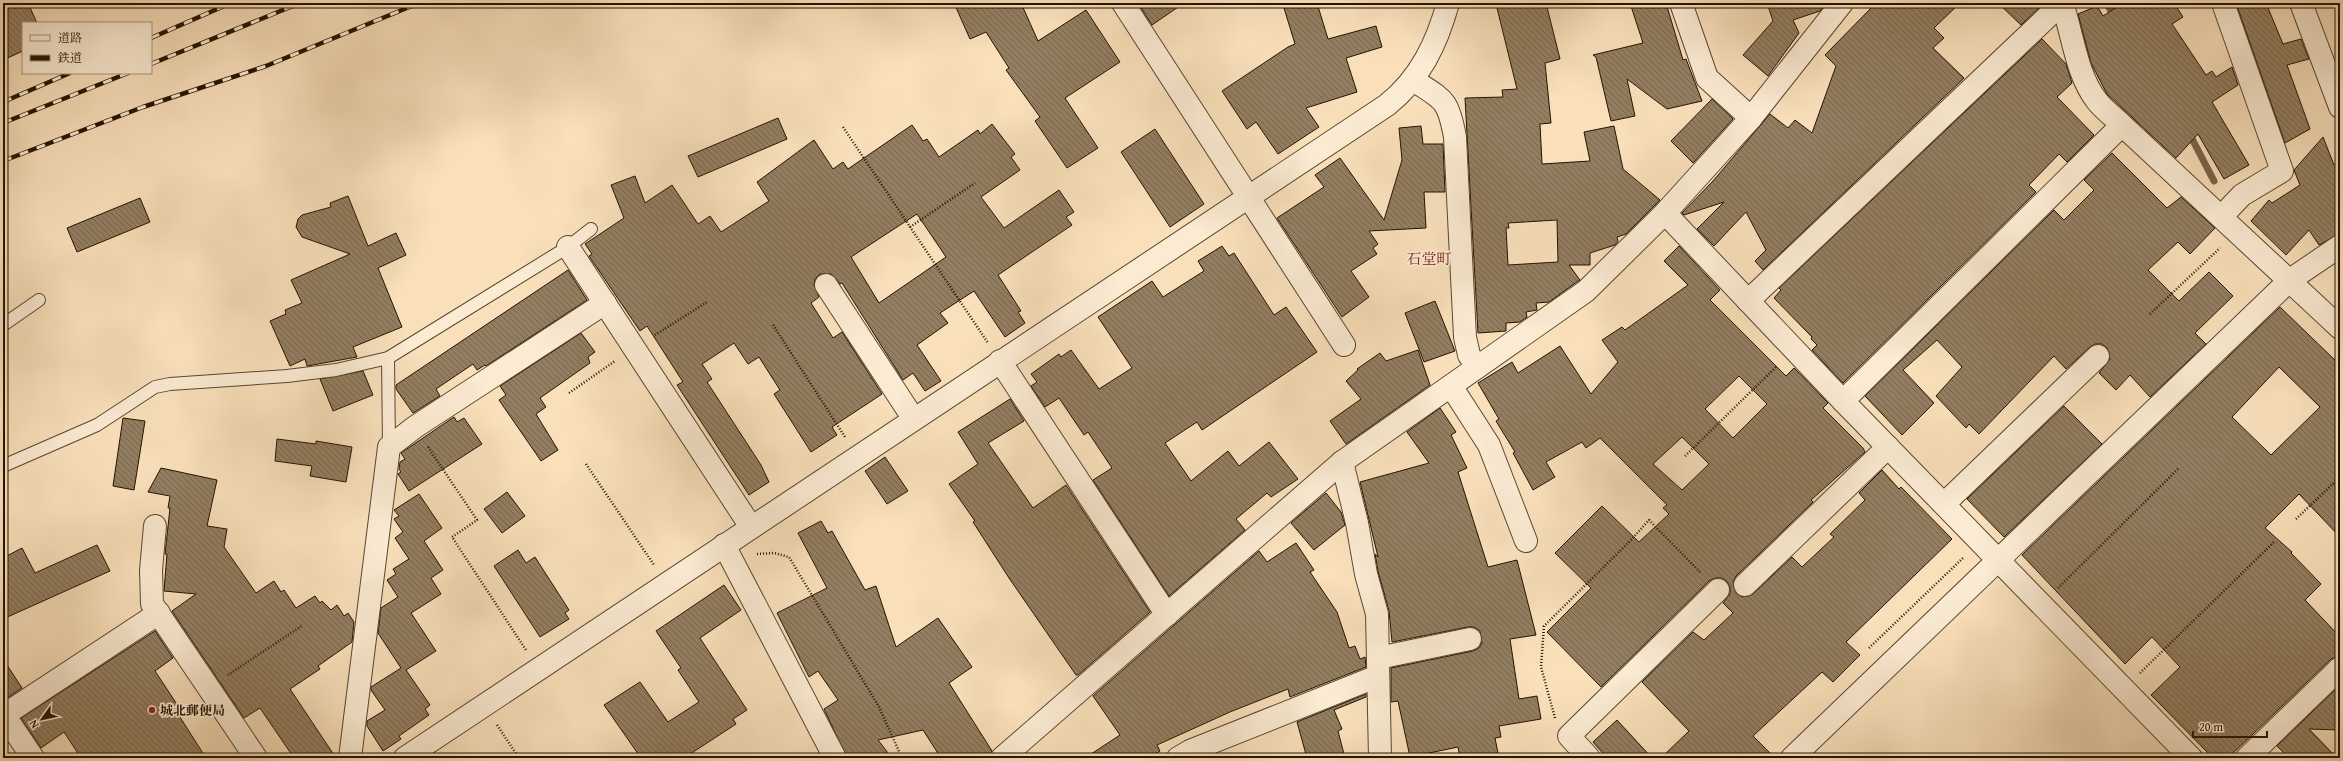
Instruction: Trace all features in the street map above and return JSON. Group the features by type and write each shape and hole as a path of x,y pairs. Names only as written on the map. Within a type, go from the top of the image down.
{"street":[{"path":"1123,3 1344,345"},
{"path":"405,758 667,583 727,550 751,527 913,418 1387,105 1406,89 1431,50 1441,27 1448,3"},
{"path":"1681,3 1707,78 1751,118"},
{"path":"1002,758 1342,462 1586,291 1665,213 1751,118 1842,3"},
{"path":"1748,301 2062,3 2071,31 2079,68 2098,102 2340,328"},
{"path":"2223,3 2282,171 2242,195 2230,224"},
{"path":"2300,3 2340,107"},
{"path":"1413,80 1442,99 1451,115 1455,137 1465,338 1469,355 1477,367"},
{"path":"1843,401 2122,125"},
{"path":"1665,213 1843,401 1999,559 2191,758"},
{"path":"1792,758 2290,280 2340,246"},
{"path":"568,247 751,527"},
{"path":"826,285 913,418"},
{"path":"350,758 389,447 415,427 605,303"},
{"path":"1944,504 2098,356"},
{"path":"1000,361 1167,615"},
{"path":"1451,386 1489,445 1526,541"},
{"path":"1745,585 1888,446"},
{"path":"1342,462 1357,524 1366,574 1377,614 1380,758"},
{"path":"156,526 151,570 152,604 256,758"},
{"path":"727,550 835,758"},
{"path":"1589,758 1569,736 1718,590"},
{"path":"32,758 4,715 159,613"},
{"path":"1178,758 1190,751 1378,667 1470,639"},
{"path":"2247,758 2340,668"}],"lane":[{"path":"3,466 97,425 155,387 170,384 294,375 336,370 388,358 568,247 591,230"},
{"path":"3,325 39,300"},
{"path":"388,358 389,447"}],"path":[{"path":"843,128 1000,361"},
{"path":"910,227 975,183"},
{"path":"2150,314 2230,224"},
{"path":"773,325 858,455"},
{"path":"1685,456 1795,349"},
{"path":"415,427 477,520 452,537 538,669"},
{"path":"586,464 667,583"},
{"path":"2042,604 2178,469"},
{"path":"2296,519 2340,478"},
{"path":"1569,736 1552,715 1541,667 1544,626 1630,541 1649,520 1718,590"},
{"path":"1869,648 1980,541"},
{"path":"2124,689 2275,542"},
{"path":"727,550 774,553 789,558 879,707 902,758"},
{"path":"209,688 303,625"},
{"path":"485,706 519,758"}],"building":[{"path":"3,3 28,3 37,22 22,22 22,51 3,60"},
{"path":"954,3 1021,3 1038,41 1086,10 1120,62 1065,98 1098,148 1067,168 1035,121 1040,117 1006,70 1009,68 986,32 970,39"},
{"path":"1138,3 1184,3 1152,25"},
{"path":"1301,3 1317,3 1328,39 1376,26 1382,47 1346,58 1357,92 1306,108 1319,127 1278,154 1256,122 1247,129 1222,91 1288,47 1295,44 1284,8"},
{"path":"1515,3 1546,3 1560,59 1545,63 1551,123 1540,124 1542,164 1590,161 1584,132 1614,126 1623,169 1660,200 1626,234 1617,237 1618,241 1615,245 1590,253 1590,265 1569,265 1580,280 1549,302 1536,303 1537,310 1526,312 1527,317 1520,322 1506,323 1506,331 1478,333 1465,98 1503,97 1502,90 1517,89 1497,8","holes":["1557,220 1558,262 1508,265 1506,228 1509,228 1508,223"]},
{"path":"1630,3 1666,3 1683,60 1686,59 1702,101 1667,109 1627,79 1635,116 1611,121 1596,57 1593,55 1643,43"},
{"path":"1767,3 1826,3 1820,11 1793,20 1799,33 1768,76 1743,55 1773,21"},
{"path":"1876,3 1960,3 1934,28 1944,38 1933,48 1964,78 1763,270 1755,261 1766,250 1746,212 1714,246 1697,229 1724,202 1684,215 1682,213 1713,181 1770,114 1788,128 1795,120 1812,133 1836,66 1825,55"},
{"path":"1998,3 2044,3 2021,25"},
{"path":"2123,3 2174,3 2183,17 2172,24 2206,75 2212,71 2216,77 2232,67 2238,85 2212,102 2249,165 2224,179 2198,134 2176,158 2107,94 2091,63 2078,14 2097,6 2103,16"},
{"path":"2236,3 2266,3 2283,44 2301,39 2309,59 2287,65 2310,129 2285,143"},
{"path":"2042,39 2066,64 2072,83 2057,97 2094,135 2067,162 2059,154 2029,185 2036,192 1843,383 1812,350 1817,345 1811,339 1812,337 1774,298 1781,290 1779,288"},
{"path":"1712,99 1733,119 1693,163 1671,141"},
{"path":"778,118 787,139 698,177 688,156"},
{"path":"992,124 1015,154 1011,157 1020,170 981,197 1004,228 1059,190 1074,212 1066,217 1072,225 998,275 1021,311 1018,312 1025,323 1005,337 974,291 940,313 948,323 917,345 941,381 925,391 913,373 903,380 842,283 840,284 831,274 820,274 815,279 814,285 819,297 811,303 833,338 842,332 882,394 832,427 837,435 811,452 774,394 780,390 759,357 748,364 734,343 702,364 712,379 707,382 761,465 769,482 749,495 677,385 683,382 647,326 640,331 589,256 592,254 585,244 624,218 611,185 635,176 645,203 672,185 698,224 710,216 721,232 769,201 757,182 814,140 833,169 843,162 848,169 912,125 923,141 927,139 939,157 978,130 980,134","holes":["917,214 946,257 879,303 851,257"]},
{"path":"1421,126 1423,144 1443,144 1445,192 1424,192 1426,228 1369,231 1378,244 1373,248 1377,254 1351,271 1369,297 1342,317 1277,218 1324,187 1315,175 1340,158 1384,220 1402,160 1399,128"},
{"path":"1155,129 1204,204 1170,227 1121,152"},
{"path":"2323,137 2334,165 2340,161 2340,234 2319,245 2309,230 2286,255 2251,221 2269,200 2272,203 2300,185 2294,170"},
{"path":"2112,153 2167,208 2181,197 2215,228 2190,254 2178,242 2148,270 2179,301 2209,272 2233,296 2195,333 2206,344 2150,397 2130,375 2116,390 2099,373 2110,359 2107,348 2102,344 2095,344 2090,347 2066,369 2054,356 1979,434 1969,424 1966,428 1936,396 1962,367 1937,340 1903,370 1934,403 1902,435 1865,396 2054,210 2064,220 2094,190 2084,180"},
{"path":"348,196 368,246 396,233 406,255 378,268 402,327 353,347 357,357 307,366 305,359 290,366 270,321 286,314 285,310 302,303 291,280 350,254 302,237 296,227 298,219 302,215 331,207 330,203"},
{"path":"140,198 150,222 77,252 67,228"},
{"path":"1222,246 1229,256 1234,253 1274,315 1286,307 1317,352 1202,430 1197,422 1165,443 1191,481 1228,451 1239,466 1269,442 1298,479 1271,497 1267,493 1236,519 1245,530 1169,596 1093,480 1112,468 1088,432 1084,435 1059,398 1045,407 1031,386 1037,382 1031,374 1059,354 1061,357 1071,350 1099,389 1132,368 1098,317 1152,281 1163,297 1204,271 1198,261"},
{"path":"1679,246 1720,290 1710,300 1786,376 1794,368 1828,403 1823,408 1863,448 1865,452 1811,500 1813,502 1736,576 1733,582 1736,593 1742,597 1753,594 1792,557 1802,567 1834,537 1830,534 1865,500 1859,493 1882,470 1899,489 1901,487 1952,539 1846,642 1860,655 1833,682 1822,672 1753,736 1775,758 1661,758 1689,731 1642,682 1693,632 1704,640 1733,613 1723,603 1730,594 1730,587 1722,578 1715,578 1709,581 1601,687 1547,632 1591,588 1555,553 1602,506 1639,542 1669,514 1663,508 1667,505 1600,438 1586,448 1582,442 1546,462 1555,477 1533,490 1513,453 1515,452 1496,421 1499,419 1478,383 1512,362 1518,373 1560,346 1591,394 1618,362 1602,340 1622,327 1625,330 1688,285 1664,261","holes":["1739,376 1767,404 1733,438 1705,409","1682,437 1709,464 1682,490 1653,464"]},
{"path":"568,270 587,300 486,366 485,365 477,370 473,364 436,389 440,396 413,413 396,389 396,385"},
{"path":"1435,301 1455,351 1424,362 1405,313"},
{"path":"2280,307 2340,365 2340,537 2299,494 2265,528 2292,552 2291,553 2321,584 2305,600 2340,637 2340,656 2331,659 2228,758 2213,758 2151,695 2180,667 2152,637 2125,664 2022,555","holes":["2279,367 2320,407 2271,455 2232,417"]},
{"path":"581,333 595,352 588,357 590,363 540,398 546,407 536,414 558,450 541,461 499,400 506,395 500,386"},
{"path":"1418,350 1430,385 1346,444 1330,421 1361,399 1346,381 1358,370 1357,369 1380,353 1386,361"},
{"path":"363,371 373,395 333,411 320,379"},
{"path":"1010,399 1024,421 988,443 1033,508 1066,485 1150,612 1078,675 1076,675 1009,578 973,522 975,521 949,484 978,464 958,432"},
{"path":"2064,406 2102,444 2004,537 1967,499"},
{"path":"1440,408 1456,432 1451,435 1467,468 1458,472 1488,567 1517,560 1536,635 1510,639 1519,699 1537,696 1541,719 1499,726 1501,737 1495,738 1499,758 1460,758 1458,747 1410,757 1398,701 1391,702 1391,668 1473,651 1479,648 1482,643 1480,631 1474,627 1392,642 1389,611 1378,571 1375,554 1378,557 1360,482 1429,463 1407,432"},
{"path":"454,417 457,422 464,418 482,444 409,491 398,474 401,472 399,469 400,462 405,459 401,453"},
{"path":"123,418 145,421 134,490 113,486"},
{"path":"277,439 316,444 316,441 352,447 346,482 310,476 312,466 275,461"},
{"path":"885,457 908,491 887,504 865,471"},
{"path":"161,468 217,480 207,526 227,529 224,547 256,593 274,581 281,592 284,590 296,608 315,596 320,603 322,601 331,610 337,605 344,616 348,613 354,622 352,642 318,666 320,669 290,689 336,758 294,758 260,708 244,718 172,611 196,594 164,591 167,554 165,554 170,496 148,492"},
{"path":"507,492 525,516 502,533 484,509"},
{"path":"1326,493 1341,512 1345,525 1314,550 1291,523"},
{"path":"419,494 442,528 424,541 443,570 431,578 441,594 411,613 436,651 406,670 430,705 425,709 429,715 399,736 401,739 383,751 367,726 367,721 385,710 371,690 371,687 401,668 378,633 381,608 398,597 387,580 396,574 393,569 409,559 395,538 403,532 394,519 399,516 394,510"},
{"path":"821,521 828,533 832,531 865,590 876,586 896,647 938,618 972,667 949,683 992,751 990,758 941,758 923,730 878,740 892,758 847,758 824,709 838,700 818,671 809,677 777,613 827,588 798,533"},
{"path":"1296,543 1314,570 1310,572 1337,612 1349,648 1355,646 1360,659 1365,657 1366,667 1290,697 1288,689 1230,712 1157,745 1160,751 1148,758 1085,758 1120,735 1093,696 1259,551 1267,562"},
{"path":"97,545 110,571 3,619 3,558 22,548 35,573"},
{"path":"518,550 526,563 535,557 569,610 565,613 569,619 540,637 494,566"},
{"path":"724,585 741,610 700,638 747,710 733,719 736,724 684,758 641,758 604,705 640,682 668,722 699,702 678,670 681,668 656,631"},
{"path":"155,631 173,658 155,671 182,712 178,714 206,758 81,758 64,732 41,748 21,718"},
{"path":"3,659 22,688 4,700 3,700"},
{"path":"2340,685 2340,730 2309,729 2337,758 2289,758 2277,746"},
{"path":"1366,694 1366,697 1334,710 1342,729 1338,731 1345,758 1307,758 1297,722"},
{"path":"1617,720 1652,758 1607,758 1593,742"}],"waterway":[{"path":"2106,3 2116,18"},
{"path":"2188,131 2214,181"}],"railway":[{"path":"152,38 231,3"},
{"path":"152,64 300,3"},
{"path":"3,161 143,107 266,66 419,3"},
{"path":"3,102 68,74"},
{"path":"3,123 126,74"}],"place":[{"name":"城北郵便局","path":"152,710"}],"district":[{"name":"石堂町","path":"1429,258"}]}
